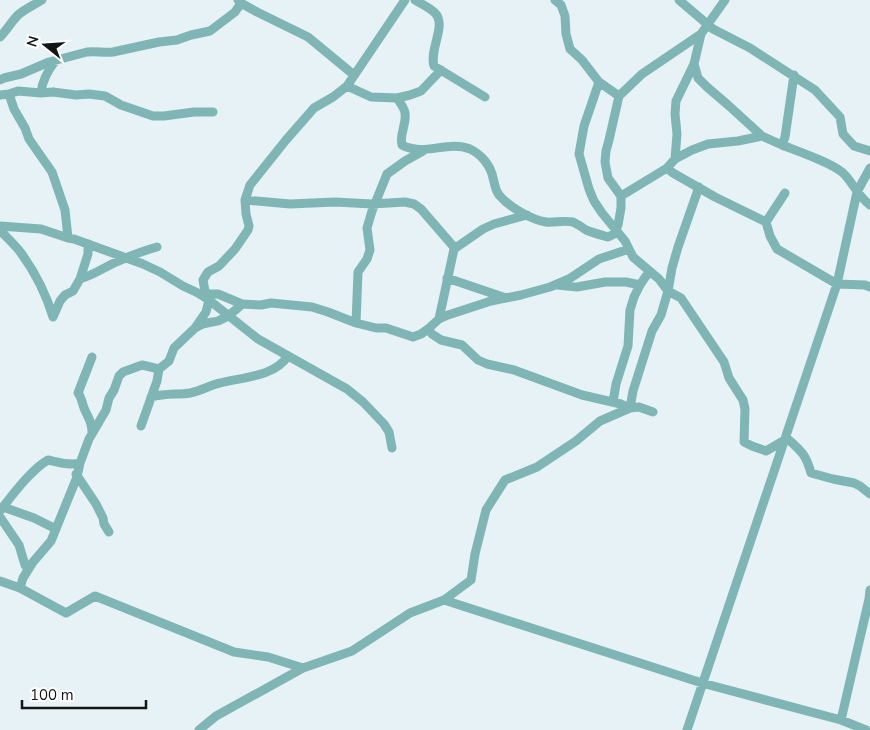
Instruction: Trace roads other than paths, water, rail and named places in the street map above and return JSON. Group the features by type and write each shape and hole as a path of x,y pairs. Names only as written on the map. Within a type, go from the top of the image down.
{"street":[{"path":"0,37 20,14 42,0"},
{"path":"209,300 205,291 204,280 208,272 219,266 243,239 248,230 246,200 250,185 314,108 334,97 348,86 405,0"},
{"path":"415,0 437,14 439,19 440,26 432,56 434,66 484,98"},
{"path":"555,0 561,5 565,16 566,34 570,48 599,82 619,96"},
{"path":"679,0 708,25 750,48 815,90 840,117 843,134 854,146 870,151"},
{"path":"356,323 358,272 367,259 370,250 367,228 388,174 405,161 430,148 462,147 476,153 490,167 499,195 527,216 546,222 572,222 586,230 608,237 614,234 621,208 620,196 608,178 605,162 619,96 642,74 701,34 724,0"},
{"path":"0,80 21,74 49,62 87,52 105,53 177,40 210,31 235,12 240,1 308,37 354,75"},
{"path":"675,159 677,134 676,101 694,64 701,34"},
{"path":"41,93 49,68 57,60"},
{"path":"694,64 698,78 762,136 834,167 845,174 857,192 870,205"},
{"path":"348,86 370,97 397,98 410,96 421,91 441,70"},
{"path":"782,145 785,137 794,75"},
{"path":"599,82 584,126 579,154 594,201 625,241 633,257 659,279 668,291 680,298 724,362 729,378 744,400 744,442 766,451 785,440 789,440 808,460 811,473 854,483 870,494"},
{"path":"68,238 64,210 52,172 29,139 25,128 5,94 18,90 105,96 121,105 153,116 213,112"},
{"path":"397,98 406,114 401,140 402,145 406,148 423,151"},
{"path":"620,196 668,168 675,159 692,150 708,144 762,136"},
{"path":"668,168 715,197 766,222 770,236 777,249 838,284 865,285 870,287"},
{"path":"687,730 838,284 857,192 870,168"},
{"path":"630,408 633,391 652,331 661,315 678,247 699,187"},
{"path":"766,222 785,193"},
{"path":"246,200 290,204 335,202 353,204 405,202 414,204 421,209 454,249"},
{"path":"438,319 454,249 483,229 494,224 527,216"},
{"path":"0,228 41,228 127,258 160,272 198,293 228,314 258,339 346,388 363,402 384,424 389,432 392,448"},
{"path":"0,228 22,254 40,284 48,300 53,317 60,301 65,295 73,291 80,279 88,254 89,244"},
{"path":"80,279 92,276 114,263 157,248"},
{"path":"195,328 206,312 210,294 218,294 242,304 261,305 271,303 321,309 356,323 376,328 386,328 413,337 428,329 438,319 491,301 557,285 599,260 629,249"},
{"path":"613,402 616,384 628,346 630,310 640,285 651,272"},
{"path":"447,278 506,298"},
{"path":"557,285 577,288 599,282 640,285"},
{"path":"141,426 152,397 159,370 169,361 174,348 195,328 203,323 219,320 234,312 242,304"},
{"path":"428,329 441,340 462,345 478,360 487,364 514,370 582,395 621,404 630,408"},
{"path":"152,397 189,393 203,390 222,382 242,380 256,376 284,363 288,356"},
{"path":"92,357 78,393 82,398 83,406 90,419 92,432"},
{"path":"20,588 28,569 51,541 92,432 106,410 109,398 123,372 142,365 159,370"},
{"path":"199,730 216,716 303,668 352,651 410,613 444,600 471,580 475,554 486,510 505,480 537,467 576,441 600,421 630,408 640,408 653,412"},
{"path":"56,529 34,518 1,510 42,463 48,460 80,463"},
{"path":"65,463 74,471 96,504 109,532"},
{"path":"0,517 19,545 28,569"},
{"path":"0,581 20,588 66,613 95,596 234,652 268,657 303,668"},
{"path":"841,720 870,590"},
{"path":"444,600 702,683 841,720 866,730"}]}
